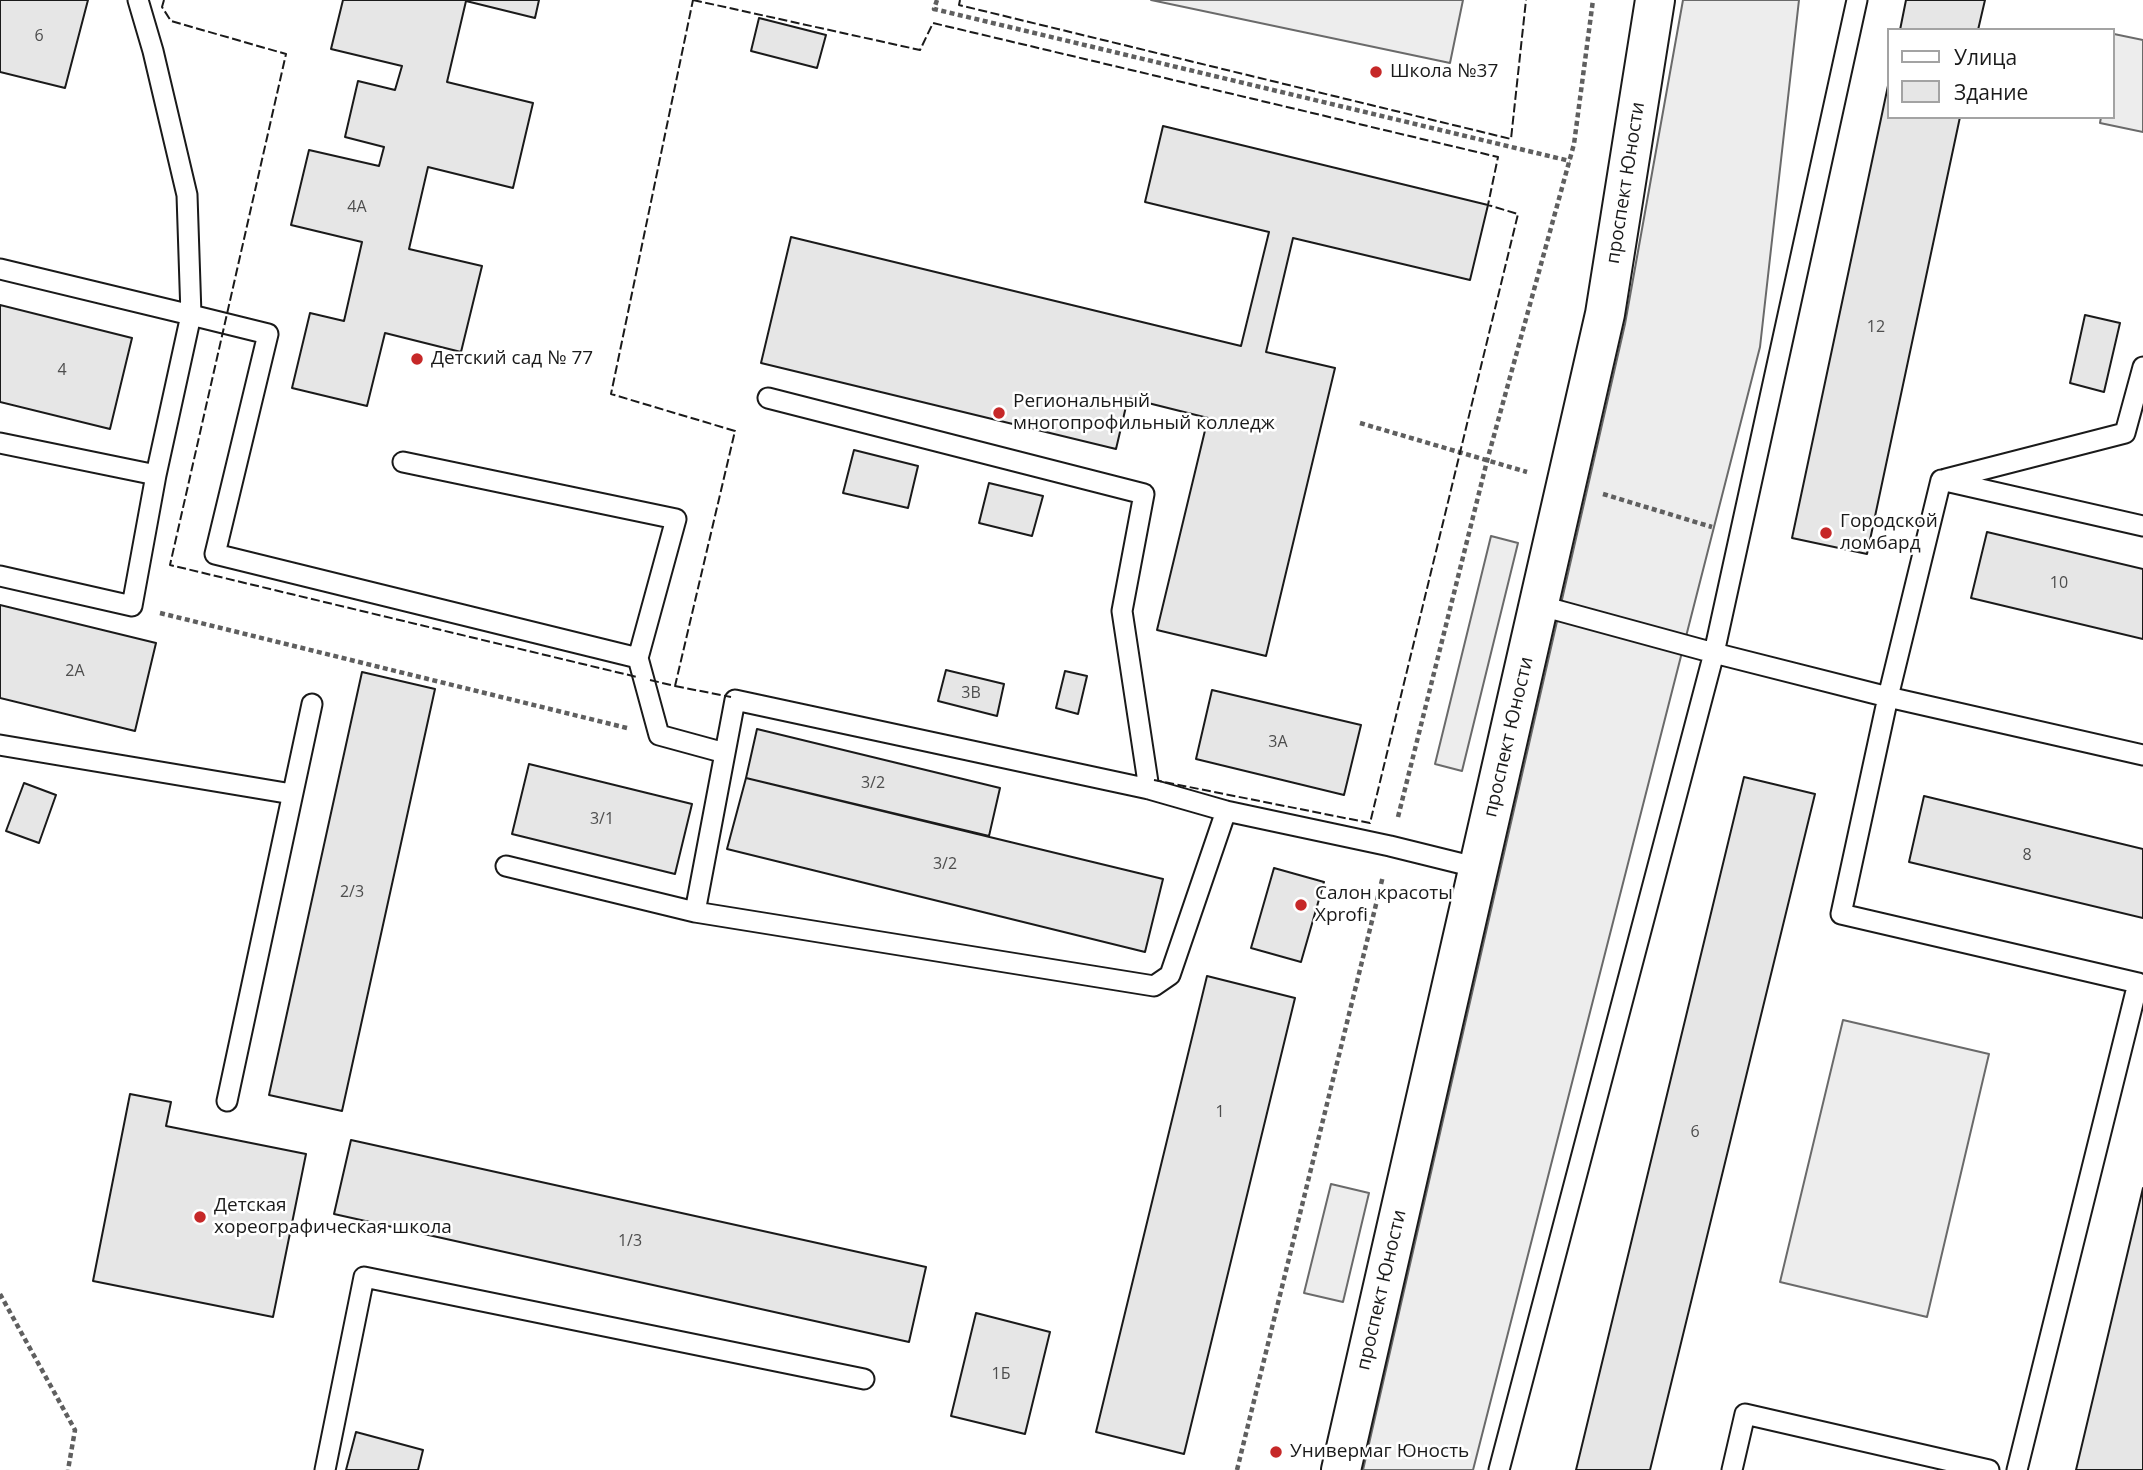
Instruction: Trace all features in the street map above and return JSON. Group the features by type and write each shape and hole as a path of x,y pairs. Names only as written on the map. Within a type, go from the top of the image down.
{"main road":[{"name":"проспект Юности","path":"1341,1470 1605,314 1655,0"}],"lane":[{"path":"0,576 132,606 156,475 191,315 187,195 153,51 138,0"},
{"path":"1499,1470 1714,653 1857,0"},
{"path":"0,269 268,334 215,554 638,658"},
{"path":"1941,480 2125,433 2143,367"},
{"path":"768,398 1143,494 1122,611 1149,789"},
{"path":"0,443 156,475"},
{"path":"403,462 676,519 638,658 659,736 725,753"},
{"path":"1941,480 2143,526"},
{"path":"1941,480 1888,697 1841,914 2141,984 2017,1470"},
{"path":"1538,605 1888,697 2143,755"},
{"path":"695,912 735,700 1149,789 1226,811 1479,868"},
{"path":"227,1101 312,704"},
{"path":"0,745 292,794"},
{"path":"506,866 695,912 1154,986 1170,975 1226,811"},
{"path":"325,1470 364,1276 864,1379"},
{"path":"1732,1470 1745,1414 1989,1470"}],"path":[{"path":"937,0 934,9 1570,161"},
{"path":"1237,1470 1487,461 1570,161 1593,0"},
{"path":"132,606 659,736"},
{"path":"0,1294 75,1430 68,1470"}],"shaded area":[{"path":"1151,0 1463,0 1450,63"},
{"path":"1683,0 1799,0 1760,347 1473,1470 1363,1470 1625,324"},
{"path":"2115,34 2143,40 2143,132 2100,123 2101,119 2115,119"},
{"path":"1491,536 1518,543 1462,771 1435,764"},
{"path":"1843,1020 1989,1054 1927,1317 1780,1282"},
{"path":"1331,1184 1369,1193 1343,1302 1304,1293"}],"building":[{"path":"0,0 88,0 65,88 0,72"},
{"path":"343,0 539,0 535,18 466,1 447,82 533,103 513,188 428,167 409,249 482,266 461,352 385,333 367,406 292,388 310,313 344,321 362,242 291,225 309,150 379,166 384,147 345,137 358,81 395,90 402,66 331,49"},
{"path":"1906,0 1985,0 1978,28 1900,28"},
{"path":"759,18 826,35 817,68 751,51"},
{"path":"1888,86 1888,119 1960,119 1867,554 1792,538"},
{"path":"1163,126 1488,205 1470,280 1293,238 1266,352 1335,368 1266,656 1157,630 1208,418 1128,398 1116,449 761,363 791,237 1241,346 1269,232 1145,202"},
{"path":"0,305 132,338 110,429 0,402"},
{"path":"2085,315 2120,323 2104,392 2070,383"},
{"path":"854,450 918,466 908,508 843,493"},
{"path":"989,483 1043,496 1032,536 979,523"},
{"path":"1987,532 2143,569 2143,639 1971,598"},
{"path":"0,605 156,643 135,731 0,698"},
{"path":"946,670 1004,684 997,716 938,701"},
{"path":"1065,671 1087,676 1078,714 1056,708"},
{"path":"362,672 435,689 342,1111 269,1095"},
{"path":"1212,690 1361,725 1344,795 1196,759"},
{"path":"757,729 1000,788 989,836 746,778"},
{"path":"529,764 692,804 675,874 512,834"},
{"path":"1744,777 1815,794 1650,1470 1576,1470"},
{"path":"746,778 1163,879 1145,952 727,849"},
{"path":"24,783 56,795 39,843 6,831"},
{"path":"1924,796 2143,849 2143,918 1909,862"},
{"path":"1274,868 1324,882 1301,962 1251,948"},
{"path":"1207,976 1295,998 1184,1454 1096,1432"},
{"name":"Детская хореографическая школа","path":"130,1094 171,1102 166,1126 306,1154 273,1317 93,1281"},
{"path":"351,1140 926,1267 909,1342 334,1214"},
{"path":"2143,1188 2143,1470 2076,1470"},
{"path":"976,1313 1050,1332 1025,1434 951,1416"},
{"path":"356,1432 423,1450 418,1470 346,1470"}],"fence":[{"path":"164,0 162,7 171,21 286,54 170,565 637,677"},
{"path":"693,0 920,50 933,23 1498,157 1488,205 1518,214 1370,823 1154,780"},
{"path":"650,680 675,686 735,431 611,394 693,0"},
{"path":"960,0 959,5 1511,139 1526,0"},
{"path":"675,686 731,697"}],"place":[{"name":"Школа №37","path":"1376,72"},
{"name":"Детский сад № 77","path":"417,359"},
{"name":"Региональный многопрофильный колледж","path":"999,413"},
{"name":"Городской ломбард","path":"1826,533"},
{"name":"Салон красоты Xprofi","path":"1301,905"},
{"name":"Детская хореографическая школа","path":"200,1217"},
{"name":"Универмаг Юность","path":"1276,1452"}]}
